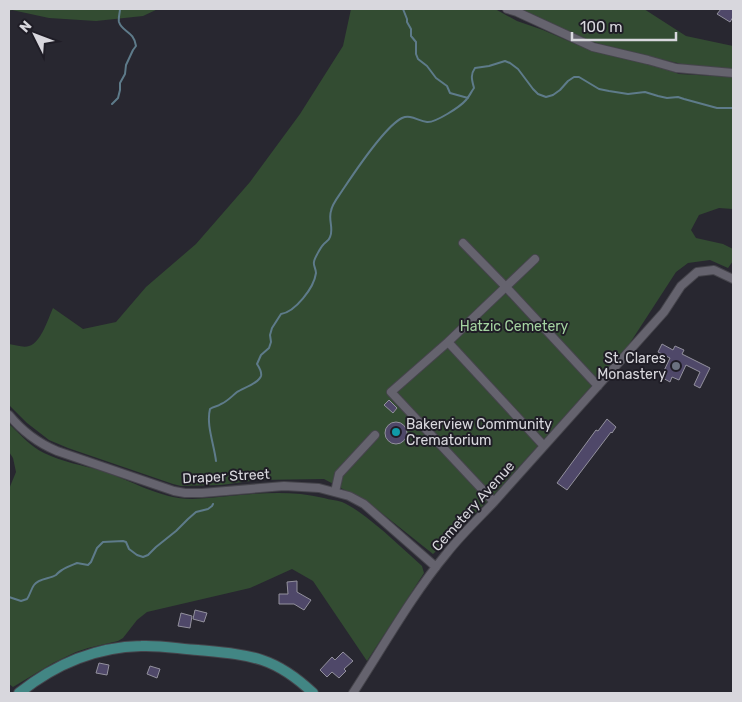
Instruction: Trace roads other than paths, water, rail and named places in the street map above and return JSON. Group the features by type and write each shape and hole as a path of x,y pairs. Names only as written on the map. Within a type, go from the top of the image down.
{"main road":[{"path":"20,693 34,681 82,656 103,650 144,646 238,654 256,658 281,668 313,693"}],"street":[{"path":"507,9 601,49 676,68 733,73"},
{"path":"463,243 598,386"},
{"path":"494,502 391,392 448,342 535,259"},
{"name":"Cemetery Avenue","path":"353,693 418,593 465,531 494,502 664,312 681,286 697,272 714,270 733,279"},
{"path":"448,342 544,446"},
{"name":"Draper Street","path":"9,415 26,432 44,445 79,459 174,491 202,493 284,486 319,488 349,496 364,504 436,567"},
{"path":"335,492 339,474 375,435"}],"waterway":[{"path":"112,104 118,98 120,83 125,74 126,65 136,46 131,34 119,22 120,9"},
{"path":"403,9 411,29 411,36 416,42 418,59 427,66 436,78 447,86 450,93 468,98"},
{"path":"216,461 210,428 210,409 218,406 237,392 260,379 261,373 257,364 261,355 269,348 272,328 281,314 298,304 312,285 316,273 314,260 321,248 329,240 331,231 330,214 337,198 370,151 395,123 405,117 431,122 463,103 474,88 472,75 475,68 505,61 510,63 518,69 538,94 546,97 553,95 574,77 579,77 599,89 628,94 645,92 667,98 678,97 717,108 733,108"},
{"path":"9,597 21,601 27,599 33,587 39,581 54,576 65,568 77,563 88,565 97,548 103,542 123,541 137,555 143,557 148,555 196,512 208,509 213,504"}],"place":[{"name":"St. Clares Monastery","path":"676,366"},
{"name":"Bakerview Community Crematorium","path":"396,432"}],"park label":[{"name":"Hatzic Cemetery","path":"514,326"}]}
